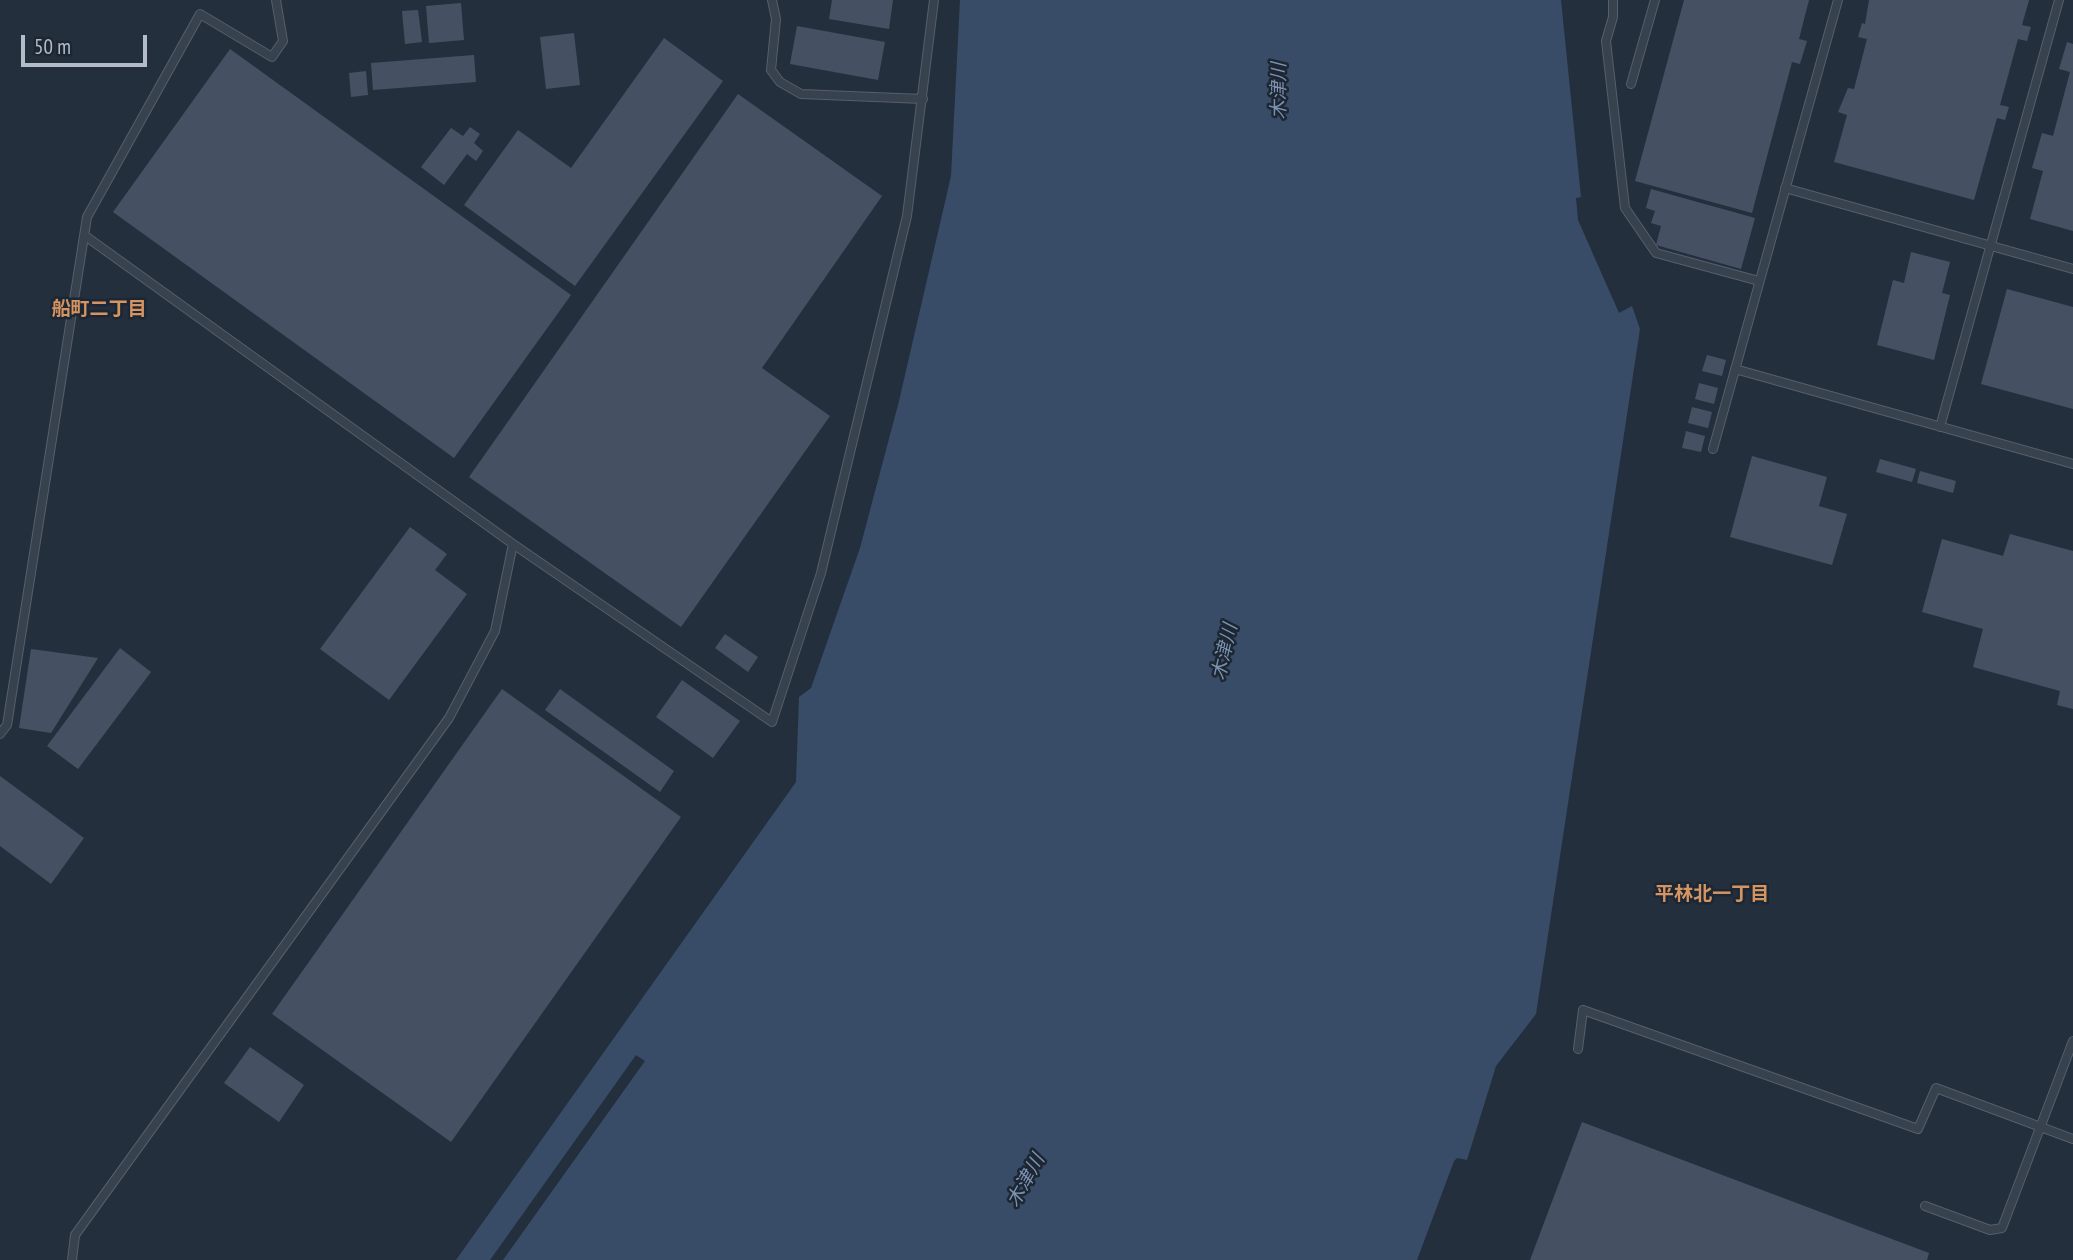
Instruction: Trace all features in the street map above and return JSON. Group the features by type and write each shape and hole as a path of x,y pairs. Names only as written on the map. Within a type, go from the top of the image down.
{"lane":[{"path":"0,734 7,725 87,217 200,14 272,57 284,41 276,0"},
{"path":"772,0 776,19 771,70 780,82 801,94 923,99"},
{"path":"83,235 513,544 772,722 821,573 907,216 934,0"},
{"path":"1613,0 1613,17 1606,41 1625,208 1656,253 1759,281"},
{"path":"1632,84 1655,0"},
{"path":"1713,449 1838,0"},
{"path":"1940,427 2059,0"},
{"path":"1785,188 2073,269"},
{"path":"1735,369 2073,464"},
{"path":"72,1260 75,1235 449,718 495,631 513,544"},
{"path":"1578,1049 1583,1010 1918,1129 1936,1088 2073,1139"},
{"path":"1925,1206 1990,1230 2002,1228 2073,1041"}],"water":[{"name":"木津川","path":"960,0 1561,0 1581,197 1576,198 1578,220 1619,313 1632,306 1640,329 1536,1014 1496,1066 1467,1160 1457,1158 1454,1161 1417,1260 456,1260 796,782 799,697 811,688 860,548 899,401 951,176"}],"pier":[{"path":"636,1055 645,1061 503,1260 490,1260"}],"building":[{"path":"832,0 893,0 889,29 829,19"},
{"path":"1684,0 1809,0 1799,39 1807,41 1800,64 1792,62 1752,213 1635,181"},
{"path":"1869,0 2029,0 2022,25 2031,27 2027,41 2018,39 2000,105 2009,107 2005,120 1997,118 1974,200 1834,162 1847,115 1838,112 1848,88 1854,89 1867,39 1858,37 1862,23 1865,24"},
{"path":"461,3 464,40 429,43 426,6"},
{"path":"418,10 422,42 405,44 402,11"},
{"path":"797,26 885,42 878,80 790,64"},
{"path":"574,33 580,85 546,89 540,37"},
{"path":"664,38 723,81 575,286 464,205 518,130 571,168"},
{"path":"2067,42 2073,44 2073,231 2030,219 2043,171 2032,168 2042,133 2053,136 2070,72 2059,69"},
{"path":"230,49 571,295 454,458 113,212"},
{"path":"474,55 476,82 373,90 371,63"},
{"path":"366,71 368,95 351,97 349,73"},
{"path":"738,94 882,196 762,368 830,416 681,627 469,477"},
{"path":"470,127 480,134 474,143 483,151 476,161 467,154 444,185 421,167 451,128 463,136"},
{"path":"1651,189 1755,218 1741,269 1656,245 1661,226 1651,223 1655,211 1646,208"},
{"path":"1911,252 1950,262 1942,293 1950,295 1934,360 1877,345 1893,280 1904,283"},
{"path":"2007,289 2073,307 2073,409 1981,384"},
{"path":"1707,355 1726,360 1722,376 1702,371"},
{"path":"1699,383 1718,388 1714,404 1695,399"},
{"path":"1692,407 1712,412 1708,428 1688,423"},
{"path":"1686,431 1705,436 1701,452 1682,448"},
{"path":"1752,456 1827,477 1819,506 1847,514 1832,565 1730,537"},
{"path":"1880,459 1916,469 1912,482 1876,472"},
{"path":"1920,471 1956,481 1953,493 1917,483"},
{"path":"410,527 447,554 435,570 467,594 389,700 320,649"},
{"path":"2010,534 2073,551 2073,709 2057,705 2060,691 1973,667 1983,629 1922,612 1942,539 2003,556"},
{"path":"725,634 758,657 748,672 715,648"},
{"path":"120,648 151,672 78,769 47,746"},
{"path":"31,649 98,658 51,733 19,728"},
{"path":"682,680 740,721 713,758 656,717"},
{"path":"502,689 681,817 451,1142 272,1014"},
{"path":"560,689 674,771 660,792 545,710"},
{"path":"0,776 84,838 51,884 0,846"},
{"path":"250,1047 304,1085 279,1122 224,1083"},
{"path":"1582,1122 1929,1253 1927,1260 1530,1260"}],"district":[{"name":"船町二丁目","path":"99,310"},
{"name":"平林北一丁目","path":"1712,895"}]}
